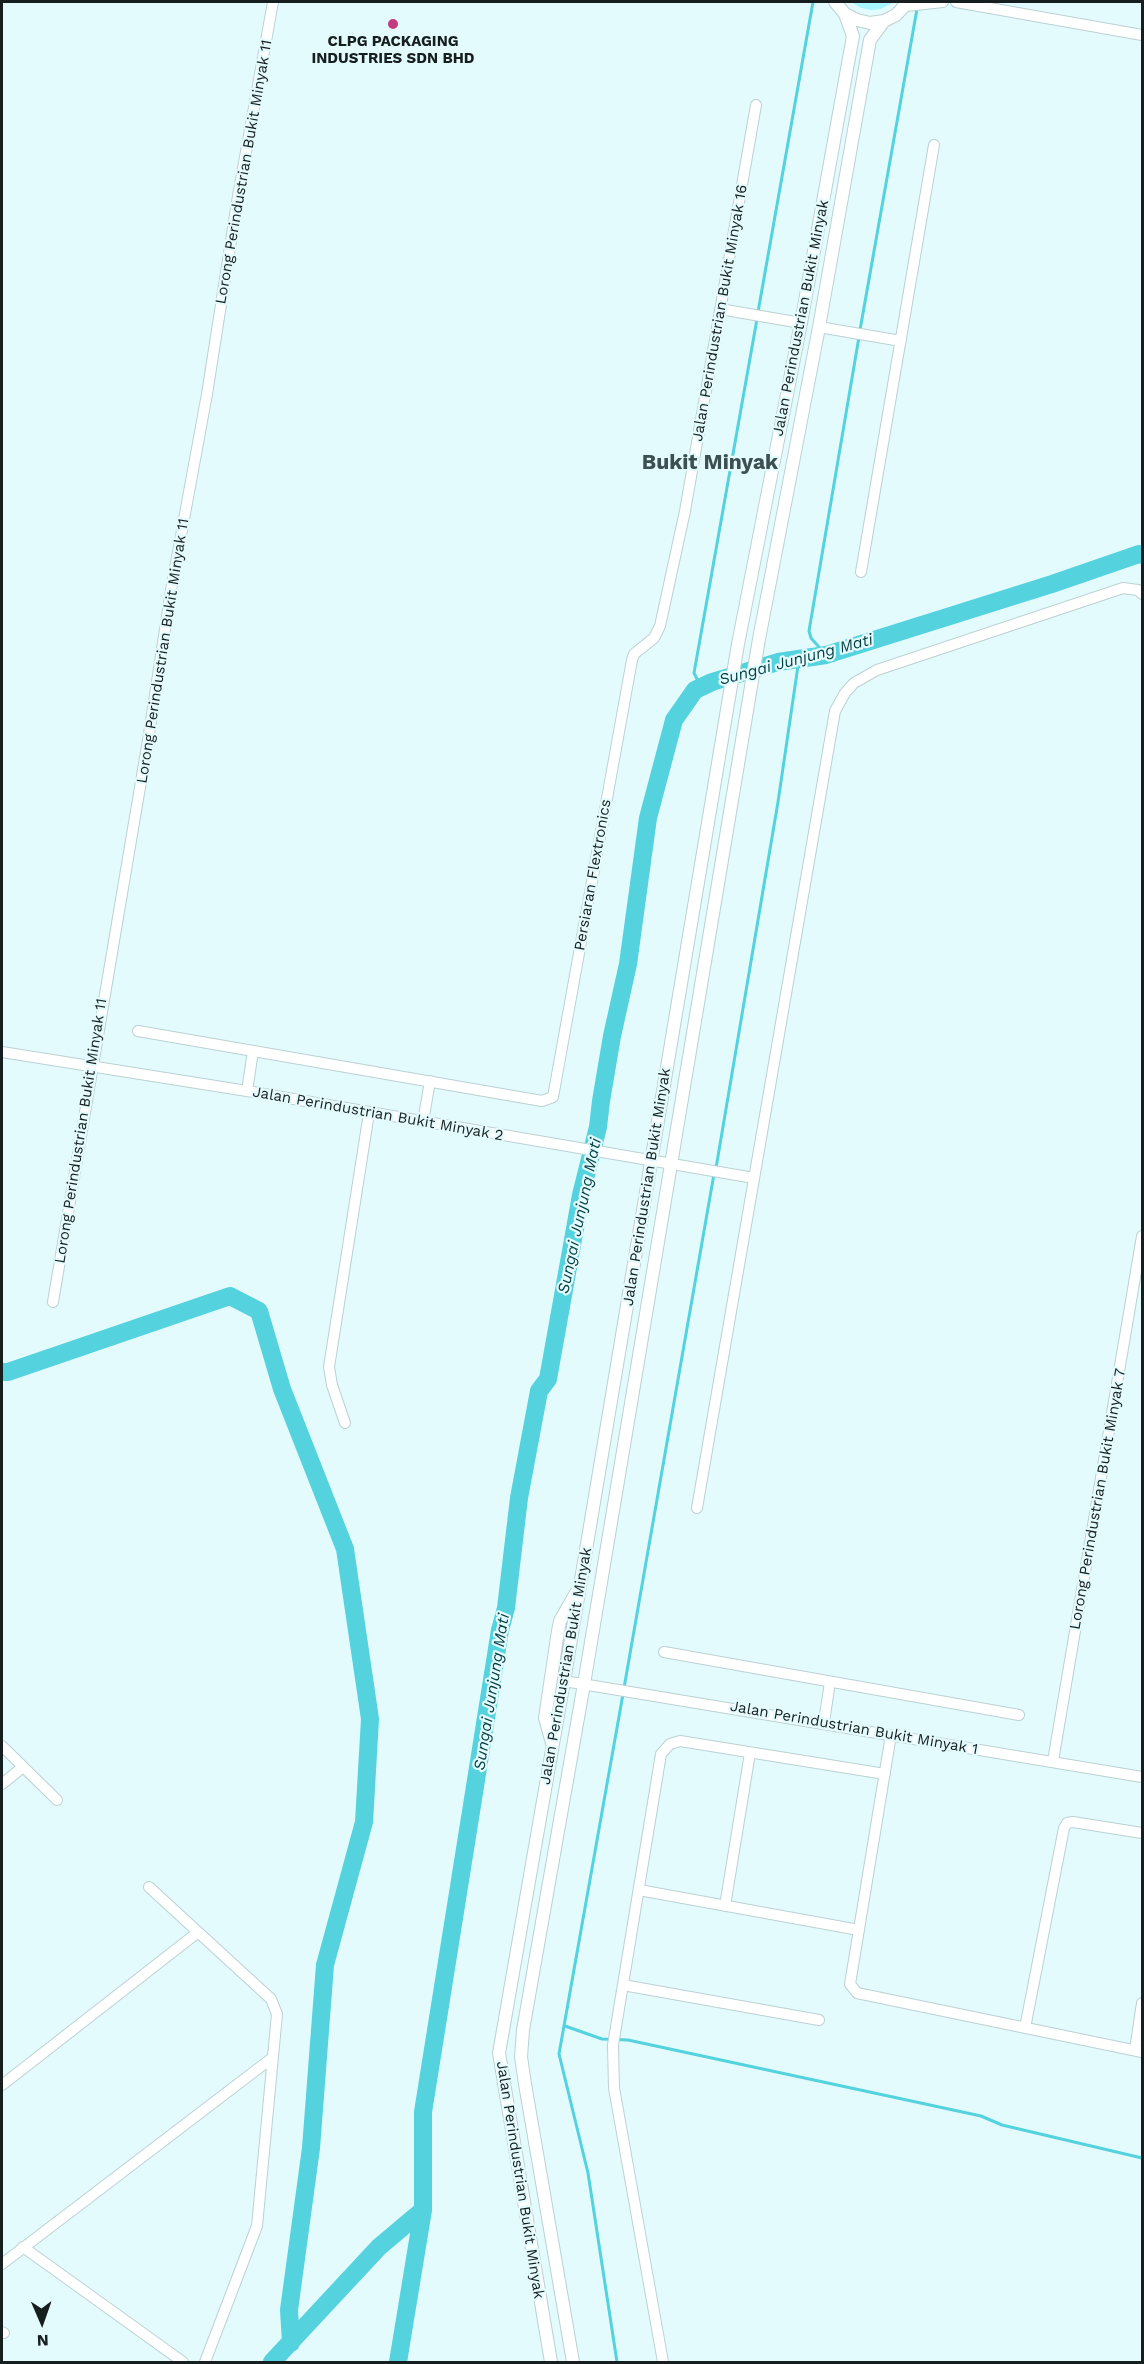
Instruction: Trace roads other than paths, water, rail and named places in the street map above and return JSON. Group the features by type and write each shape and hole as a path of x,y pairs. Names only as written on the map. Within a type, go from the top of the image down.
{"main road":[{"path":"835,2 845,14 870,23 884,21 913,4"},
{"name":"Jalan Perindustrian Bukit Minyak","path":"551,2362 499,2053 553,1747 738,644 801,323 853,36 845,14"},
{"name":"Jalan Perindustrian Bukit Minyak","path":"573,2362 522,2057 523,2030 584,1684 759,639 819,327 870,40 884,21"},
{"path":"553,1747 545,1718 558,1631 560,1621 580,1587"}],"street":[{"name":"Lorong Perindustrian Bukit Minyak 11","path":"53,1302 146,755 171,590 207,394 238,196 273,2"},
{"path":"913,4 943,2"},
{"path":"956,2 1143,35"},
{"name":"Jalan Perindustrian Bukit Minyak 16","path":"634,654 654,638 660,626 685,511 756,105"},
{"path":"861,572 934,146"},
{"path":"720,309 801,323"},
{"path":"819,327 901,341"},
{"path":"697,1508 835,711 845,693 854,683 878,670 1123,588 1138,590 1143,594"},
{"name":"Persiaran Flextronics","path":"138,1031 548,1099 634,654"},
{"path":"247,1091 253,1051"},
{"name":"Jalan Perindustrian Bukit Minyak 2","path":"2,1052 247,1091 754,1178"},
{"path":"423,1122 430,1081"},
{"path":"345,1423 332,1385 329,1367 369,1113"},
{"name":"Lorong Perindustrian Bukit Minyak 7","path":"1053,1761 1143,1236"},
{"path":"664,1652 1019,1715"},
{"name":"Jalan Perindustrian Bukit Minyak 1","path":"564,1680 1143,1777"},
{"path":"824,1722 830,1682"},
{"path":"891,1735 850,1984 856,1993 1139,2051 1143,2003"},
{"path":"663,2362 614,2088 614,2040 661,1754 670,1744 680,1741 885,1774"},
{"path":"2,1746 57,1800"},
{"path":"725,1906 750,1753"},
{"path":"2,1784 23,1767"},
{"path":"1025,2028 1064,1828 1067,1823 1143,1833"},
{"path":"149,1887 271,1999 277,2014 257,2226 205,2362"},
{"path":"639,1890 859,1930"},
{"path":"2,2085 197,1933"},
{"path":"623,1985 819,2020"},
{"path":"2,2264 272,2058"},
{"path":"23,2247 183,2362"}],"waterway":[{"path":"758,312 813,2"},
{"path":"860,330 917,9"},
{"path":"701,687 694,673 757,319"},
{"path":"826,655 811,638 809,631 859,337"},
{"name":"Sungai Junjung Mati","path":"398,2362 423,2210 423,2112 500,1630 506,1608 519,1498 539,1391 548,1379 581,1195 598,1127 612,1036 628,964 648,818 674,720 695,690 712,682 778,662 826,655 1052,584 1139,554 1142,555"},
{"path":"716,1168 778,802 799,659"},
{"path":"624,1688 714,1174"},
{"path":"2,1372 8,1372 230,1296 259,1311 282,1389 345,1549 370,1719 364,1822 325,1965 311,2148 289,2310 291,2343"},
{"path":"617,2362 588,2173 559,2054 623,1694"},
{"path":"565,2026 602,2039 628,2040 981,2116 1002,2125 1142,2158"},
{"path":"272,2362 379,2247 423,2210"}],"place":[{"name":"CLPG PACKAGING INDUSTRIES SDN BHD","path":"393,24"}],"district":[{"name":"Bukit Minyak","path":"710,463"}]}
